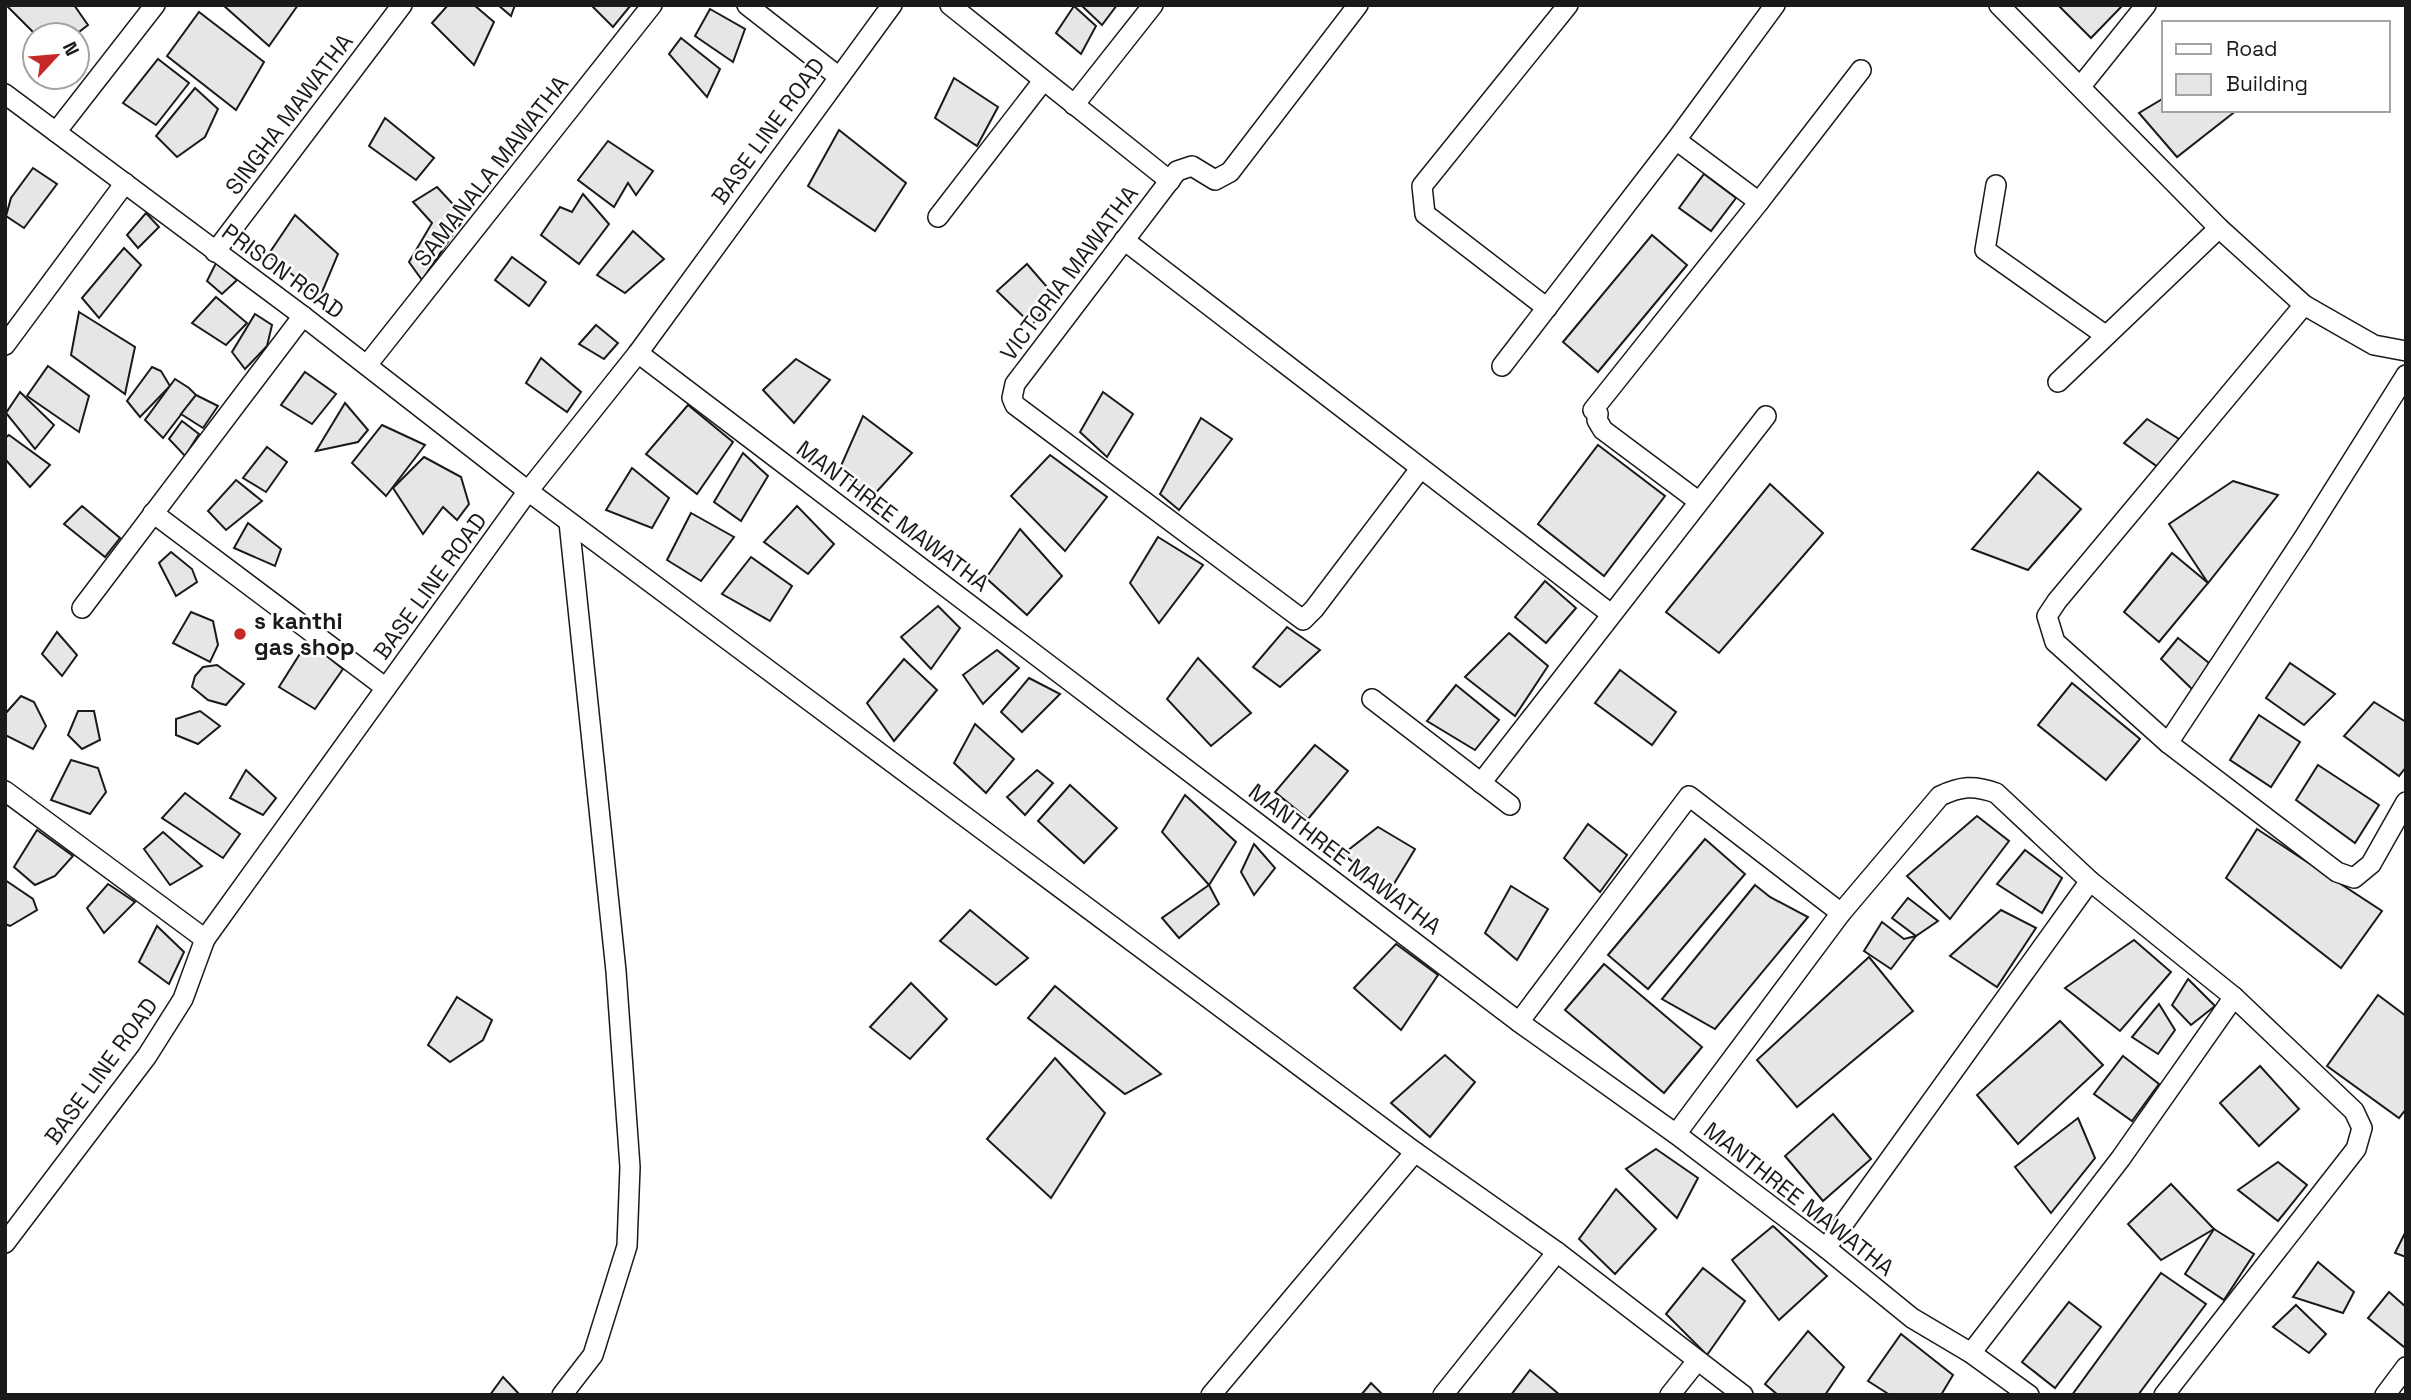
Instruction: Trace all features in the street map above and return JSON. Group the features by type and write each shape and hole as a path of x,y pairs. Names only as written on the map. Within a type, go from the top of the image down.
{"street":[{"path":"56,132 155,5"},
{"name":"SINGHA MAWATHA","path":"215,252 402,5"},
{"name":"SAMANALA MAWATHA","path":"367,365 652,5"},
{"path":"747,5 839,76"},
{"name":"BASE LINE ROAD","path":"5,1243 146,1056 183,999 205,939 528,491 638,353 892,5"},
{"path":"950,5 1170,181 1177,170 1192,166 1215,180 1230,172 1358,5"},
{"path":"1074,105 1153,5"},
{"path":"1547,308 1425,214 1422,187 1568,5"},
{"path":"1502,366 1676,140 1775,5"},
{"path":"1999,5 2219,228 2304,305 2374,345 2406,351"},
{"path":"2081,86 2146,5"},
{"path":"1698,501 1603,430 1597,420 1598,414 1593,410 1861,70"},
{"path":"938,217 1043,81"},
{"name":"PRISON ROAD","path":"5,94 303,316 569,522 1415,1152 1557,1252 1743,1395"},
{"path":"1676,140 1759,202"},
{"name":"VICTORIA MAWATHA","path":"1170,181 1015,384 1012,398 1015,404 1303,620 1420,469"},
{"path":"5,345 125,183"},
{"path":"1996,186 1985,250 2105,335"},
{"path":"2058,382 2219,228"},
{"path":"1125,240 1611,614"},
{"path":"2304,305 2047,616 2055,642 2168,743 2337,872 2354,878 2371,864 2406,802"},
{"path":"82,608 303,316"},
{"name":"MANTHREE MAWATHA","path":"638,353 1518,1022 1676,1134 1826,1248 1912,1318 1971,1353 2029,1395"},
{"path":"2168,743 2303,539 2406,375"},
{"path":"1481,783 1766,416"},
{"path":"153,513 386,688"},
{"path":"562,1395 593,1354 627,1246 629,1167 616,971 569,522"},
{"path":"1372,699 1510,806"},
{"path":"1676,1134 1841,913 1940,796 1959,787 1980,787 1996,793 2090,881 2234,998 2354,1111 2362,1129 2356,1149 2164,1395"},
{"path":"5,791 205,939"},
{"path":"1518,1022 1689,796 1841,913"},
{"path":"1826,1248 2090,881"},
{"path":"1971,1353 2121,1158 2234,998"},
{"path":"1211,1395 1415,1152"},
{"path":"1443,1395 1557,1252"},
{"path":"1670,1395 1697,1361"},
{"path":"2385,1395 2406,1367"}],"building":[{"path":"6,5 74,5 85,21 22,21"},
{"path":"223,5 298,5 269,46"},
{"path":"448,5 474,5 494,22 474,65 432,23"},
{"path":"498,5 515,5 511,16"},
{"path":"591,5 631,5 613,27"},
{"path":"1081,5 1117,5 1102,25"},
{"path":"2058,5 2123,5 2091,38"},
{"path":"1074,6 1096,26 1081,54 1056,33"},
{"path":"710,9 745,29 733,62 695,36"},
{"path":"199,12 264,62 236,110 167,56"},
{"path":"681,38 720,69 707,97 669,54"},
{"path":"158,59 189,83 156,125 123,103"},
{"path":"954,78 998,107 977,146 935,118"},
{"path":"195,88 218,109 205,137 177,157 156,136"},
{"path":"2162,99 2162,112 2234,112 2177,157 2139,113"},
{"path":"385,118 434,158 416,180 369,146"},
{"path":"839,130 906,183 875,231 808,186"},
{"path":"608,141 653,171 636,195 628,183 614,207 578,180"},
{"path":"33,168 57,184 24,228 6,216 11,198"},
{"path":"1704,174 1736,198 1711,231 1679,208"},
{"path":"437,187 465,217 422,280 409,262 432,223 413,202"},
{"path":"583,194 609,224 579,264 541,235 560,207 572,212"},
{"path":"146,213 159,227 138,248 127,235"},
{"path":"295,215 338,254 320,297 268,255"},
{"path":"633,231 664,259 625,293 597,275"},
{"path":"1652,235 1687,265 1598,372 1563,342"},
{"path":"124,248 141,265 99,318 82,298"},
{"path":"512,257 546,282 529,306 495,280"},
{"path":"216,263 237,280 222,294 207,281"},
{"path":"1027,264 1054,295 1032,325 997,291"},
{"path":"216,297 247,323 226,345 192,323"},
{"path":"79,312 135,347 125,394 71,355"},
{"path":"255,314 272,325 267,346 245,369 232,352"},
{"path":"596,325 618,343 604,359 579,344"},
{"path":"541,358 581,392 567,412 526,383"},
{"path":"796,359 830,380 794,423 763,390"},
{"path":"48,366 89,396 79,432 27,396"},
{"path":"152,367 161,371 170,386 140,417 127,401"},
{"path":"305,372 336,394 312,424 281,405"},
{"path":"175,379 196,395 163,438 145,420"},
{"path":"20,392 54,425 35,449 6,413"},
{"path":"1103,392 1133,414 1107,457 1080,432"},
{"path":"196,395 218,406 203,428 181,414"},
{"path":"345,403 368,430 358,442 316,451"},
{"path":"688,405 733,442 697,494 646,454"},
{"path":"863,416 912,453 870,499 840,468"},
{"path":"1201,418 1232,439 1179,510 1160,494"},
{"path":"2147,419 2179,439 2158,467 2124,443"},
{"path":"182,421 199,434 185,456 169,439"},
{"path":"382,425 425,445 386,496 352,463"},
{"path":"9,435 50,465 30,487 5,459 5,438"},
{"path":"1598,445 1665,496 1604,576 1538,524"},
{"path":"267,447 287,462 266,492 243,478"},
{"path":"743,453 768,476 741,521 714,502"},
{"path":"1050,455 1107,497 1065,551 1011,496"},
{"path":"424,457 461,477 469,504 457,520 443,507 423,534 393,488"},
{"path":"632,468 669,498 652,528 606,510"},
{"path":"2038,472 2081,509 2028,570 1972,549"},
{"path":"236,480 262,501 226,530 208,511"},
{"path":"2233,481 2278,495 2208,583 2169,524"},
{"path":"1770,484 1823,533 1719,653 1666,612"},
{"path":"82,506 120,538 105,557 64,524"},
{"path":"797,506 834,544 808,574 764,542"},
{"path":"691,513 734,537 701,581 667,560"},
{"path":"248,523 281,549 275,566 234,548"},
{"path":"1020,529 1062,576 1027,615 986,578"},
{"path":"1158,537 1203,565 1159,623 1130,583"},
{"path":"171,552 192,569 197,582 176,596 159,563"},
{"path":"2172,553 2208,583 2159,642 2124,612"},
{"path":"751,557 792,586 770,621 722,594"},
{"path":"1545,581 1576,608 1546,643 1515,617"},
{"path":"938,606 960,628 931,669 901,637"},
{"path":"191,612 213,621 218,645 210,662 173,643"},
{"path":"1287,627 1320,650 1280,687 1253,667"},
{"path":"57,632 77,655 62,676 42,654"},
{"path":"1509,633 1548,666 1515,716 1465,677"},
{"path":"2178,638 2209,663 2194,691 2161,659"},
{"path":"308,641 343,669 315,709 279,687"},
{"path":"997,650 1019,668 983,704 963,675"},
{"path":"1198,658 1251,713 1211,746 1167,699"},
{"path":"904,659 937,690 894,741 867,703"},
{"path":"2290,663 2335,694 2304,725 2266,698"},
{"path":"217,665 244,684 226,705 208,700 192,687 195,676 203,667"},
{"path":"1620,670 1676,712 1652,745 1595,703"},
{"path":"1029,678 1060,694 1022,732 1001,712"},
{"path":"2072,683 2140,739 2106,780 2038,725"},
{"path":"1456,685 1499,720 1475,750 1427,721"},
{"path":"21,696 34,702 46,726 33,749 5,735 5,714"},
{"path":"2374,702 2406,722 2406,767 2399,776 2344,736"},
{"path":"78,711 94,711 100,740 82,749 68,735"},
{"path":"200,711 220,726 198,744 176,735 176,719"},
{"path":"2259,715 2300,742 2271,787 2230,760"},
{"path":"975,724 1014,759 986,793 954,763"},
{"path":"1315,745 1348,771 1308,819 1275,792"},
{"path":"71,760 98,768 106,792 90,814 51,800"},
{"path":"2318,765 2379,805 2355,843 2296,800"},
{"path":"246,770 276,798 263,815 230,798"},
{"path":"1037,770 1053,783 1025,815 1007,797"},
{"path":"1070,785 1117,828 1084,863 1038,821"},
{"path":"185,793 240,834 223,858 162,818"},
{"path":"1185,795 1236,842 1209,885 1162,832"},
{"path":"1977,816 2009,841 1950,919 1907,876"},
{"path":"1588,824 1627,855 1600,892 1564,858"},
{"path":"1378,827 1415,849 1389,892 1343,854"},
{"path":"2257,829 2382,911 2341,968 2226,878"},
{"path":"37,830 73,856 55,876 35,885 14,867"},
{"path":"163,832 202,866 170,885 144,849"},
{"path":"1705,839 1745,874 1648,989 1608,955"},
{"path":"1254,844 1275,868 1254,895 1241,872"},
{"path":"2025,850 2062,878 2042,913 1997,884"},
{"path":"5,880 33,899 37,910 10,926 5,924"},
{"path":"108,884 135,902 104,933 87,908"},
{"path":"1209,885 1219,904 1179,938 1162,918"},
{"path":"1755,885 1770,897 1808,917 1715,1029 1662,999"},
{"path":"1511,886 1548,909 1517,960 1485,933"},
{"path":"1908,898 1938,921 1916,936 1892,918"},
{"path":"970,910 1028,958 996,985 940,941"},
{"path":"2001,910 2036,928 1997,987 1950,956"},
{"path":"1882,922 1904,939 1916,936 1891,969 1864,951"},
{"path":"157,926 184,952 169,984 139,962"},
{"path":"2134,940 2171,972 2120,1031 2065,988"},
{"path":"1396,944 1438,975 1401,1030 1354,988"},
{"path":"1869,957 1913,1011 1797,1107 1757,1060"},
{"path":"1604,964 1702,1047 1664,1093 1565,1010"},
{"path":"2188,979 2215,1006 2191,1025 2172,1005"},
{"path":"911,983 947,1019 910,1059 870,1027"},
{"path":"1055,986 1161,1074 1125,1094 1028,1018"},
{"path":"2378,995 2406,1016 2406,1109 2399,1118 2327,1066"},
{"path":"457,997 492,1020 483,1040 450,1062 428,1045"},
{"path":"2159,1004 2175,1030 2158,1054 2132,1037"},
{"path":"2060,1021 2103,1065 2018,1144 1977,1095"},
{"path":"1445,1055 1475,1082 1430,1137 1391,1103"},
{"path":"2123,1056 2159,1084 2132,1121 2094,1094"},
{"path":"1055,1058 1105,1113 1051,1198 987,1139"},
{"path":"2260,1066 2299,1109 2259,1146 2220,1103"},
{"path":"1833,1114 1871,1159 1823,1201 1785,1156"},
{"path":"2078,1118 2095,1158 2051,1213 2015,1167"},
{"path":"1656,1149 1698,1178 1677,1218 1626,1169"},
{"path":"2278,1162 2307,1185 2278,1221 2238,1190"},
{"path":"2171,1184 2214,1229 2161,1260 2128,1224"},
{"path":"1616,1189 1656,1229 1615,1274 1579,1239"},
{"path":"1773,1226 1827,1276 1779,1320 1732,1260"},
{"path":"2214,1229 2254,1254 2224,1300 2185,1274"},
{"path":"2406,1231 2406,1257 2395,1253"},
{"path":"2318,1262 2354,1292 2343,1313 2293,1297"},
{"path":"1703,1268 1745,1301 1707,1355 1666,1314"},
{"path":"2161,1273 2206,1304 2138,1395 2072,1395"},
{"path":"2389,1292 2406,1307 2404,1347 2368,1318"},
{"path":"2069,1302 2101,1327 2055,1388 2022,1362"},
{"path":"2296,1305 2326,1334 2309,1353 2273,1327"},
{"path":"1808,1331 1844,1367 1825,1395 1778,1395 1765,1384"},
{"path":"1901,1334 1953,1375 1941,1395 1890,1395 1868,1381"},
{"path":"1530,1370 1560,1395 1511,1395"},
{"path":"503,1377 520,1395 490,1395"},
{"path":"1371,1383 1383,1395 1361,1395"}],"place":[{"name":"s kanthi gas shop","path":"240,634"}]}
